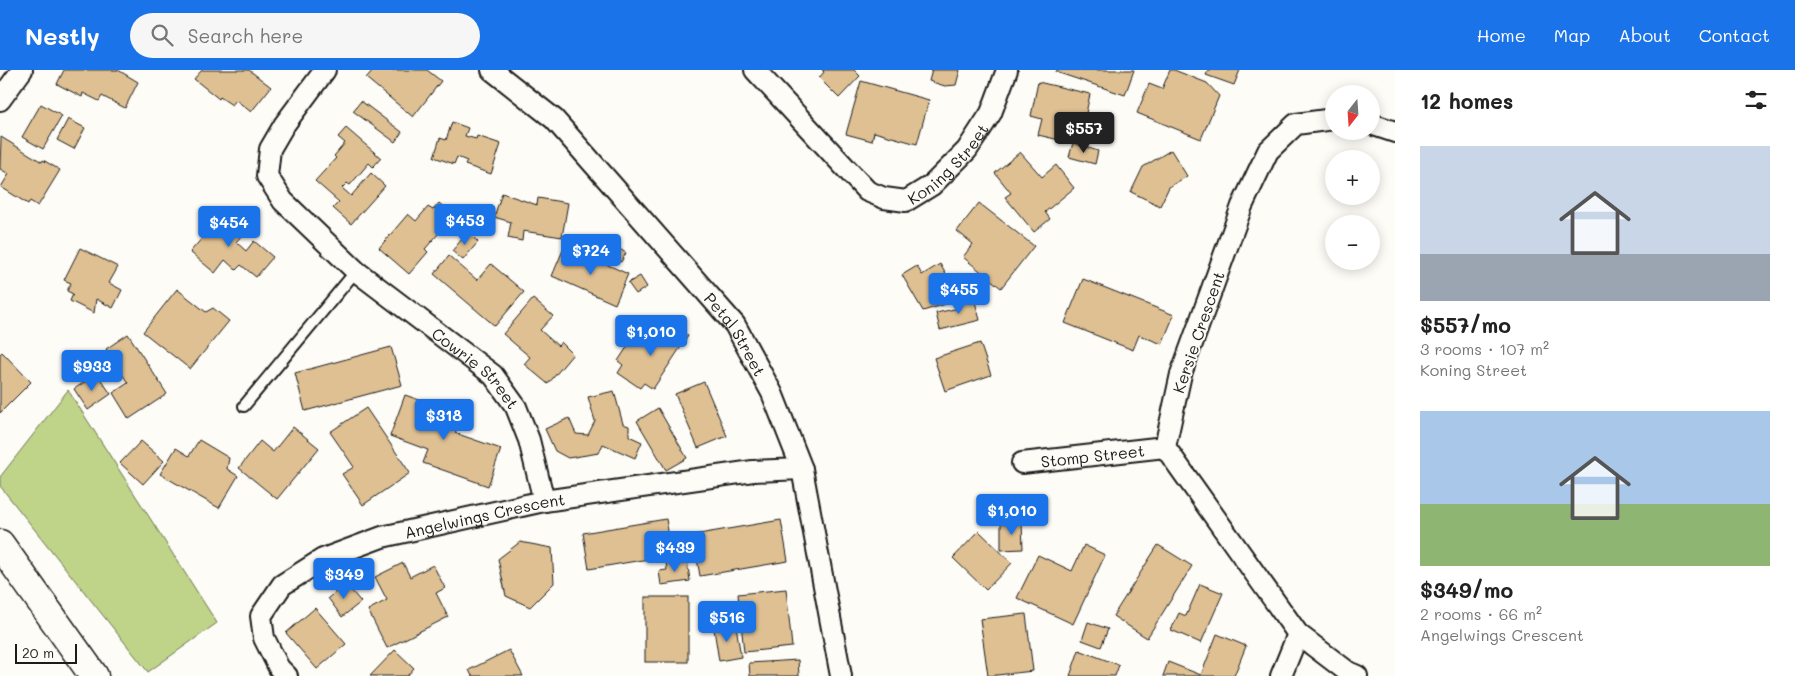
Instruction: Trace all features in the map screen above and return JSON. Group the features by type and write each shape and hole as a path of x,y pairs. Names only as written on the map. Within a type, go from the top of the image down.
{"street":[{"path":"0,100 22,70"},
{"name":"Cowrie Street","path":"325,70 284,126 270,149 267,176 283,201 356,271 493,375 516,407 529,440 544,501"},
{"name":"Petal Street","path":"492,70 554,119 735,325 772,393 802,469 841,676"},
{"name":"Koning Street","path":"755,70 867,191 884,198 906,200 932,185 967,150 991,113 1007,70"},
{"name":"Kersie Crescent","path":"1165,447 1181,374 1242,206 1268,151 1296,124 1325,120"},
{"path":"1380,127 1395,132"},
{"path":"1165,447 1298,634 1348,672 1358,676"},
{"name":"Stomp Street","path":"1022,463 1165,447"},
{"name":"Angelwings Crescent","path":"287,676 279,668 264,638 261,616 282,585 323,559 382,537 544,501 753,471 802,469"},
{"path":"0,544 94,676"},
{"path":"1281,676 1298,634"}],"lane":[{"path":"244,406 356,271"}],"green space":[{"path":"68,390 217,623 148,672 0,486 0,477"}],"building":[{"path":"64,70 118,70 138,82 125,108 102,96 99,101 83,93 82,97 57,84"},
{"path":"202,70 249,70 271,87 251,112 236,100 232,105 220,97 219,99 194,79"},
{"path":"373,70 427,70 441,81 413,117 366,78"},
{"path":"822,70 854,70 860,76 839,98 819,78 824,72"},
{"path":"932,70 960,70 956,85 945,86 929,81"},
{"path":"1057,70 1134,70 1125,95 1056,72"},
{"path":"1170,70 1207,83 1219,96 1201,139 1137,113 1149,84 1162,89"},
{"path":"1207,70 1240,70 1234,85 1206,75"},
{"path":"861,81 929,100 917,144 874,132 872,141 846,134"},
{"path":"1038,82 1090,94 1084,123 1068,120 1064,141 1038,135 1042,119 1031,116"},
{"path":"361,101 402,132 395,142 353,111"},
{"path":"41,104 62,116 43,149 22,137"},
{"path":"68,119 85,128 74,149 57,140"},
{"path":"452,122 468,128 465,136 476,139 477,136 501,144 491,174 465,165 467,161 457,157 454,164 434,157 440,138 446,140"},
{"path":"346,128 381,158 373,167 369,163 350,185 347,183 342,188 351,196 371,173 385,186 351,224 333,208 339,202 315,181 336,158 334,156 345,143 338,137"},
{"path":"1,137 42,162 43,160 60,170 38,206 30,201 28,204 1,187 9,174 0,169"},
{"path":"1073,143 1098,151 1095,164 1069,157"},
{"path":"1171,150 1187,176 1169,187 1160,206 1131,192 1143,167"},
{"path":"1020,152 1042,177 1056,165 1074,188 1045,212 1050,219 1034,232 1005,197 1011,193 995,173"},
{"path":"502,193 537,205 538,198 568,203 562,237 523,231 522,241 508,238 511,222 494,217"},
{"path":"439,203 454,216 425,249 428,252 409,274 379,248 408,214 416,221 428,207 433,210"},
{"path":"979,203 1034,246 1001,288 963,257 973,244 957,231"},
{"path":"219,211 244,233 236,242 246,251 254,241 273,257 256,277 241,265 236,270 225,260 215,273 190,252 211,228 207,225"},
{"path":"468,232 478,242 463,260 452,251"},
{"path":"613,245 626,253 621,262 604,251"},
{"path":"80,248 118,267 109,283 122,290 113,308 96,299 94,313 70,301 73,294 67,291 71,283 64,280"},
{"path":"563,250 597,265 599,261 628,274 615,304 552,276"},
{"path":"449,256 477,280 491,264 524,292 495,326 434,274"},
{"path":"940,264 955,290 942,297 946,304 923,311 902,275 917,266 922,275"},
{"path":"640,276 647,287 636,294 628,283"},
{"path":"1083,279 1174,315 1162,344 1139,335 1133,350 1065,323"},
{"path":"177,289 206,312 213,308 229,321 190,369 143,332"},
{"path":"974,298 980,320 940,330 936,313 959,308 959,301"},
{"path":"533,299 553,316 540,330 558,346 561,342 573,354 548,384 524,364 530,357 503,334"},
{"path":"666,322 688,336 653,389 644,383 640,388 618,373 623,365 618,361 633,338 640,344 643,340 651,345"},
{"path":"128,334 167,394 129,419 113,393 128,383 106,349"},
{"path":"980,343 991,375 945,391 934,358"},
{"path":"391,347 402,385 305,411 295,373"},
{"path":"2,352 31,382 0,413 0,354"},
{"path":"97,374 111,394 88,410 74,389"},
{"path":"704,382 727,436 698,448 675,394"},
{"path":"614,391 623,424 629,426 629,436 642,442 635,458 603,444 599,453 568,458 555,451 545,429 569,418 576,434 588,435 595,421 588,397"},
{"path":"405,395 462,415 455,433 501,449 488,486 423,463 428,450 390,436"},
{"path":"366,408 410,473 363,505 342,474 354,467 330,432"},
{"path":"658,408 687,458 666,470 637,421"},
{"path":"293,427 319,448 277,499 239,468 260,441 273,452"},
{"path":"199,440 229,458 227,469 238,476 219,508 160,474 176,448 189,456"},
{"path":"141,441 164,461 143,484 120,463"},
{"path":"666,519 672,555 589,569 583,533"},
{"path":"781,520 788,561 700,576 693,535"},
{"path":"1001,523 1022,523 1023,549 1001,550"},
{"path":"979,531 1012,563 986,590 953,558"},
{"path":"520,542 552,548 554,583 530,607 506,596 498,559"},
{"path":"1084,545 1105,555 1073,624 1017,598 1038,555 1072,571"},
{"path":"1158,545 1192,566 1147,638 1113,616"},
{"path":"687,559 690,581 661,585 659,571 667,570 666,562"},
{"path":"403,563 410,577 433,565 445,588 436,593 448,617 387,648 368,610 387,600 375,577"},
{"path":"346,584 361,602 342,617 328,598"},
{"path":"1200,584 1223,593 1201,643 1171,630 1179,613 1186,616"},
{"path":"786,589 792,647 744,652 738,594"},
{"path":"645,597 688,597 688,662 645,662"},
{"path":"315,608 346,644 317,669 286,633"},
{"path":"1026,614 1033,671 988,676 980,619"},
{"path":"1088,622 1108,629 1101,647 1082,640"},
{"path":"736,626 741,657 719,661 714,629"},
{"path":"1217,634 1246,646 1234,676 1163,676 1168,662 1201,675"},
{"path":"395,650 414,668 407,676 370,676"},
{"path":"509,650 523,676 472,676 469,670"},
{"path":"1079,650 1119,665 1115,676 1070,676"},
{"path":"798,660 799,676 750,676 749,663"}]}
